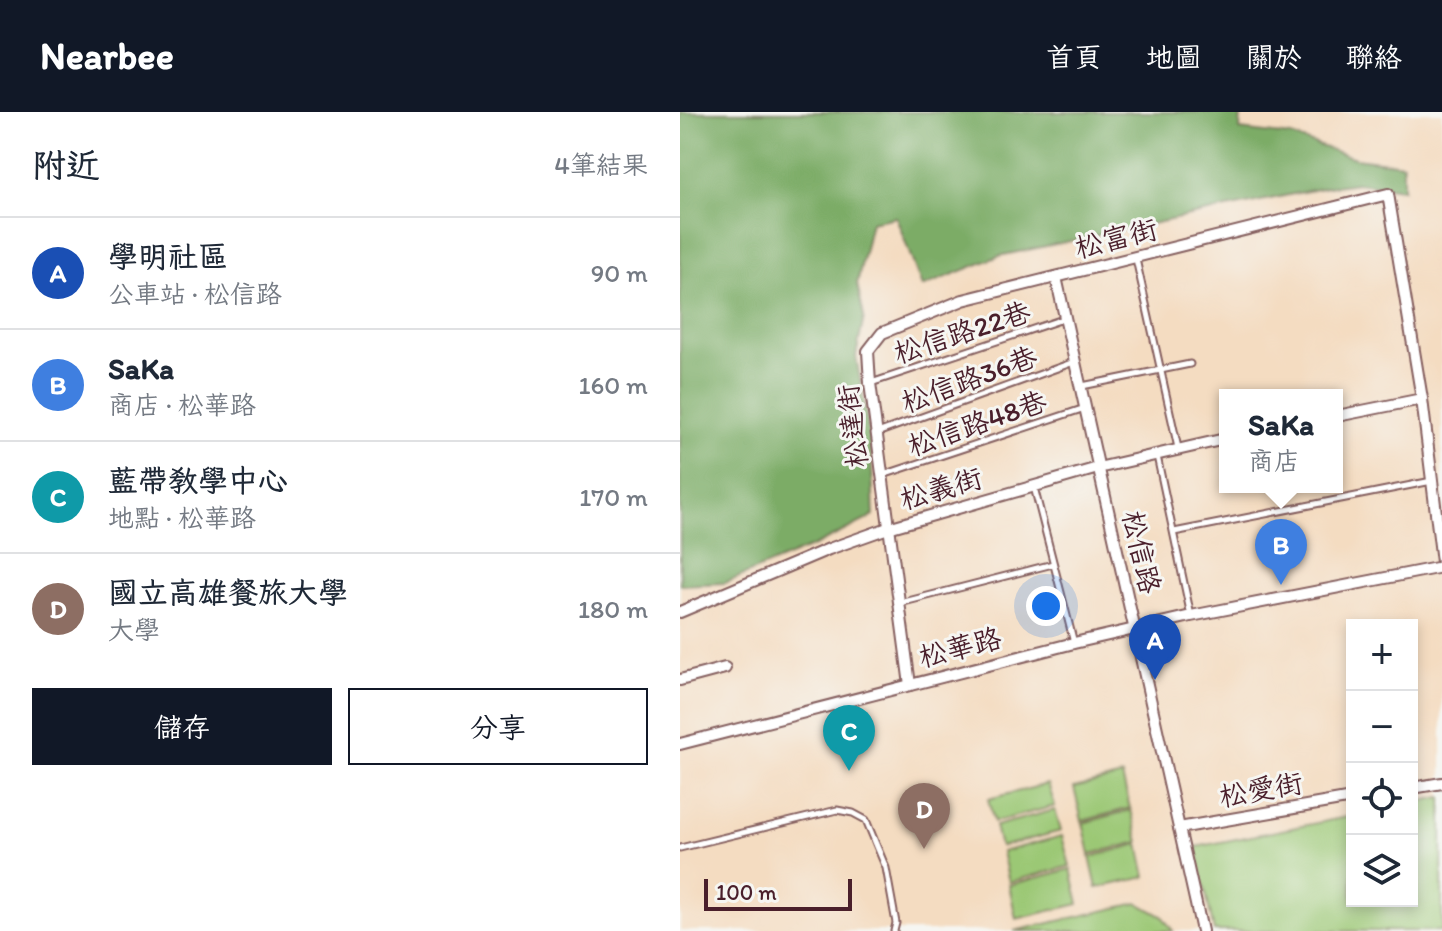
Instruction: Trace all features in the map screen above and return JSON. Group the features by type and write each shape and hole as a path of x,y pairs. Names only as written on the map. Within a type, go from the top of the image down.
{"street":[{"name":"松富街","path":"868,351 882,333 963,300 1388,194 1422,399"},
{"name":"松信路","path":"1056,277 1202,931"},
{"name":"松達街","path":"868,351 910,685"},
{"path":"1343,415 1422,399 1442,564"},
{"name":"松義街","path":"680,612 829,549 888,528 1098,468 1219,440"},
{"name":"松華路","path":"680,744 1074,643 1442,564"},
{"path":"680,680 725,668"},
{"path":"1418,787 1442,783"},
{"name":"松愛街","path":"1179,828 1346,799"}],"lane":[{"path":"1136,258 1178,449"},
{"name":"松信路22巷","path":"870,383 1066,318"},
{"name":"松信路36巷","path":"876,433 1076,361"},
{"path":"1081,387 1190,364"},
{"name":"松信路48巷","path":"882,476 1085,408"},
{"path":"1156,455 1191,616"},
{"path":"1174,532 1432,481"},
{"path":"1034,486 1074,643"},
{"path":"899,603 1053,564"},
{"path":"680,848 837,810 853,813 866,820 886,868 896,923 894,931"}],"green space":[{"path":"680,112 1241,112 1240,130 1291,136 1355,158 1403,164 1403,189 1357,183 1327,187 999,256 922,287 896,217 871,222 857,284 864,317 856,356 871,444 874,516 816,545 725,583 680,585"},
{"path":"1122,776 1130,808 1082,821 1074,788"},
{"path":"1048,784 1055,806 994,822 988,799"},
{"path":"1442,797 1442,931 1214,931 1196,847 1346,817 1346,907 1418,907 1418,802"},
{"path":"1055,810 1061,831 1000,847 995,826"},
{"path":"1131,810 1139,842 1090,854 1083,823"},
{"path":"1062,836 1070,866 1009,882 1002,852"},
{"path":"1139,844 1146,877 1097,888 1090,857"},
{"path":"1071,869 1079,904 1016,919 1009,885"},
{"path":"1138,903 1162,916 1173,931 1014,931"}],"place":[{"name":"SaKa","path":"1281,585"},
{"name":"學明社區","path":"1155,680"},
{"name":"藍帶教學中心","path":"849,771"},
{"name":"國立高雄餐旅大學","path":"924,849"}]}
